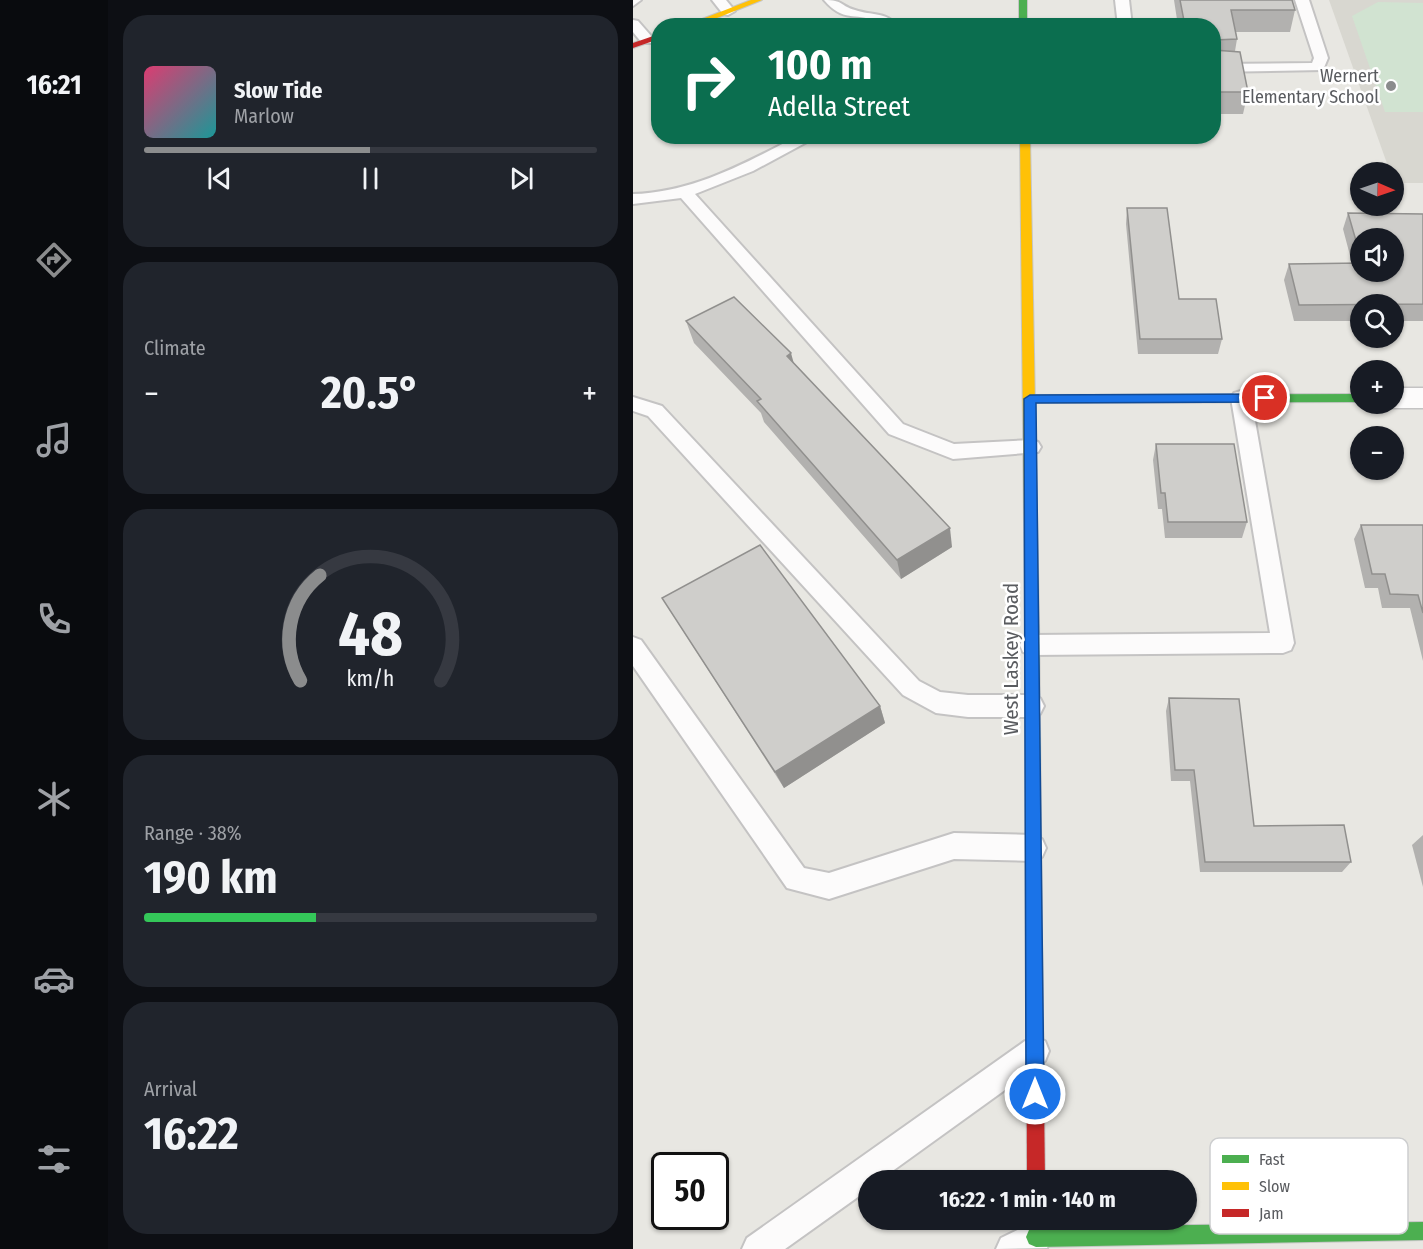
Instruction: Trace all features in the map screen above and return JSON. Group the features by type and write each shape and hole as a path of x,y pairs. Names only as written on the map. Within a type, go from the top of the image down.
{"main road":[{"path":"702,18 723,6 758,0"},
{"path":"1023,0 1023,18"},
{"path":"633,46 651,39"},
{"name":"West Laskey Road","path":"1025,144 1031,447 1036,1170"},
{"path":"1030,399 1350,398"},
{"path":"1408,1231 1423,1231"},
{"path":"1030,1239 1276,1234"}],"street":[{"path":"1404,398 1423,398"}],"lane":[{"path":"831,0 850,14 880,18"},
{"path":"1122,0 1124,18"},
{"path":"1221,68 1318,67 1321,58 1302,0"},
{"path":"633,24 651,37"},
{"path":"633,199 649,200 686,194 794,144"},
{"path":"686,194 896,429 953,452 1031,447"},
{"path":"1031,645 1283,643 1241,398"},
{"path":"633,404 655,411 911,688 936,702 968,706 1032,706"},
{"path":"633,647 796,879 829,886 954,846 1033,848"},
{"path":"757,1249 1035,1051"}],"shaded area":[{"name":"Wernert Elementary School","path":"1329,0 1423,0 1423,183 1404,183 1404,162 1386,162"}],"green space":[{"path":"1378,2 1423,3 1423,112 1385,112 1352,16"}],"building":[{"path":"1180,0 1292,0 1295,10 1231,10 1237,39 1221,40 1221,18 1183,18"},
{"path":"1221,51 1240,52 1248,92 1221,92"},
{"path":"1127,208 1167,208 1179,299 1216,299 1222,339 1140,339"},
{"path":"1348,213 1350,216 1423,214 1423,304 1404,304 1404,294 1350,294 1350,305 1299,305 1289,264 1350,263 1350,282 1404,282 1404,228 1352,228"},
{"path":"734,297 791,353 787,356 950,528 897,560 757,401 761,399 686,321"},
{"path":"1156,444 1234,444 1247,522 1168,522 1165,493 1161,493"},
{"path":"1361,525 1423,525 1423,613 1418,595 1390,594 1385,574 1372,574"},
{"path":"760,545 880,706 775,772 662,598"},
{"path":"1169,698 1239,699 1254,826 1344,825 1351,862 1205,862 1194,770 1175,770"}],"traffic: fast":[{"path":"1023,0 1023,18"},
{"path":"1030,399 1350,398"},
{"path":"1032,621 1034,937"},
{"path":"1408,1231 1423,1231"},
{"path":"1036,1237 1230,1234"}],"traffic: slow":[{"path":"710,18 758,0"},
{"path":"1025,144 1032,621"}],"traffic: jam":[{"path":"633,46 651,39"},
{"path":"1034,937 1036,1170"}],"place":[{"name":"Wernert Elementary School","path":"1391,86"}],"route":[{"path":"1035,1094 1030,399 1265,398"}]}
